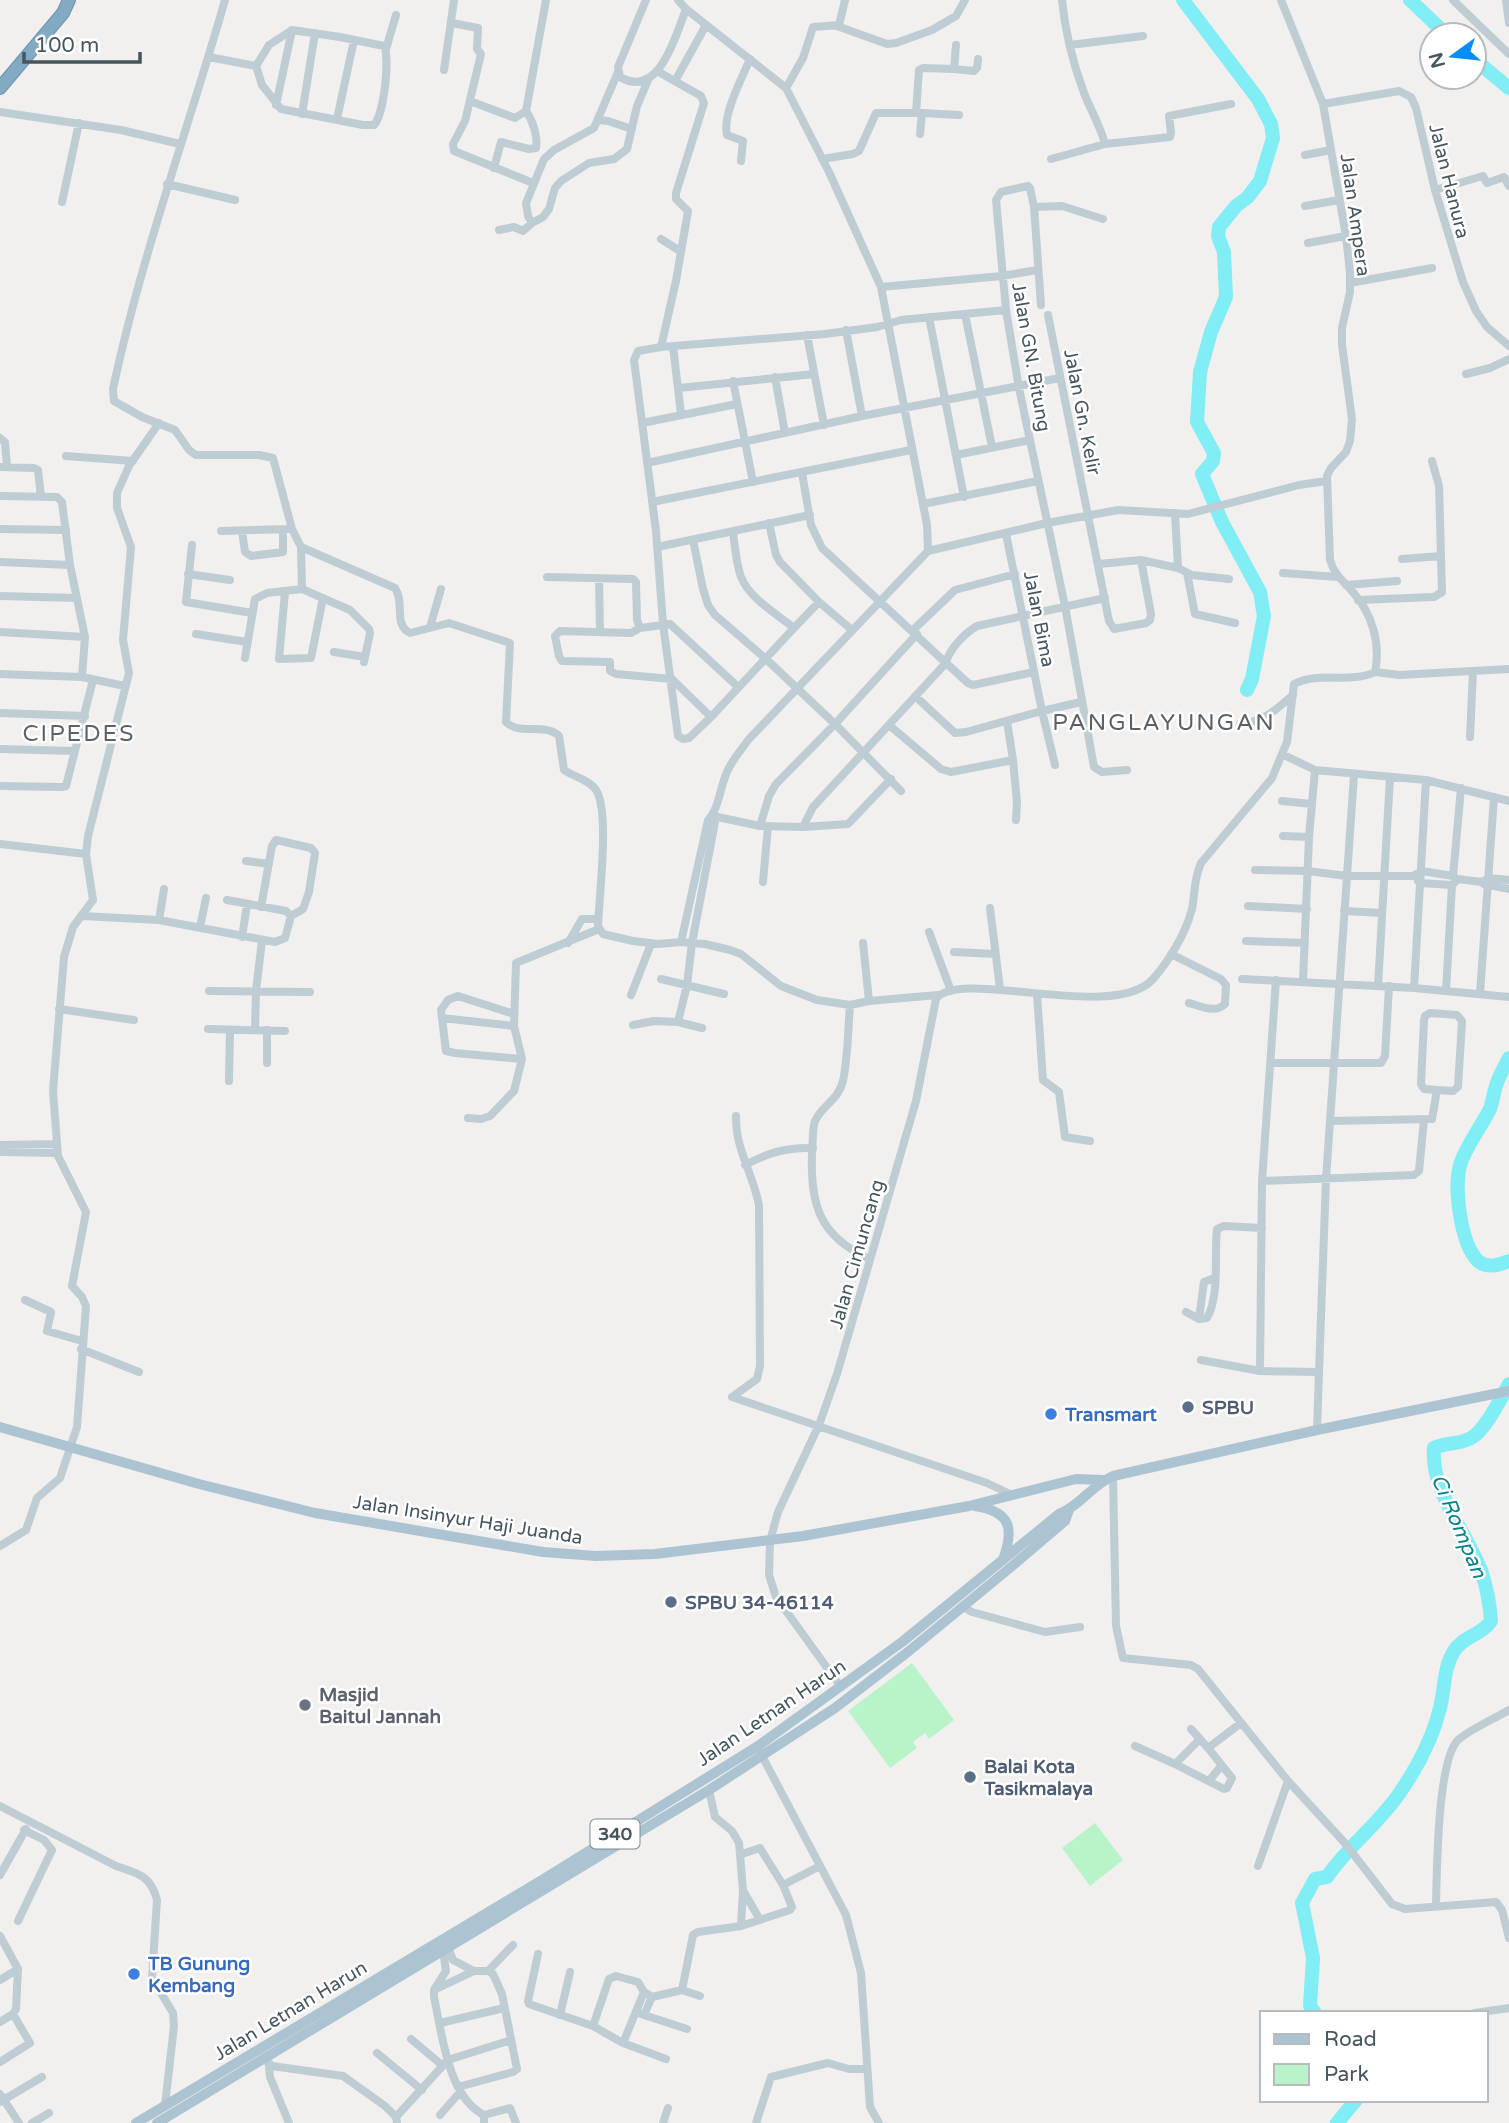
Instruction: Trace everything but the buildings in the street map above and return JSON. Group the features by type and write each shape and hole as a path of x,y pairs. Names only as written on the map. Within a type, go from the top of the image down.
{"highway":[{"path":"0,88 62,13 69,0"}],"main road":[{"name":"Jalan Insinyur Haji Juanda","path":"0,1427 315,1513 555,1554 596,1556 655,1554 770,1541 969,1506 1076,1479 1108,1478 1317,1430 1509,1391"},
{"path":"1069,1510 1108,1478"},
{"path":"969,1506 987,1508 1000,1516 1009,1527 1010,1539 1003,1560"},
{"name":"Jalan Letnan Harun","path":"760,1751 902,1642 1059,1514 1069,1510"},
{"name":"Jalan Letnan Harun","path":"157,2123 202,2089 835,1707 963,1607 1065,1521 1069,1510"},
{"path":"902,1642 909,1651"},
{"path":"545,1883 709,1790 760,1751"},
{"name":"Jalan Letnan Harun","path":"136,2123 165,2105 266,2062 545,1883"}],"street":[{"path":"225,0 167,184 124,338 113,396 118,405 175,430 189,450 199,456 259,455 272,458 287,529 283,552 251,556 245,552 242,531"},
{"path":"444,70 454,0"},
{"path":"494,168 501,142 536,148 537,141 526,111 546,0"},
{"path":"532,223 526,208 544,159 554,150 591,130 598,120 646,0"},
{"path":"837,26 842,20 845,0"},
{"path":"786,88 803,58 813,27 837,26 887,44 896,43 932,30 956,16 965,0"},
{"path":"1062,0 1082,89 1100,125 1105,144"},
{"name":"Jalan Ampera","path":"1281,0 1323,104 1346,236 1350,283 1342,345 1352,419 1346,452 1331,468 1326,481"},
{"path":"1453,0 1509,54"},
{"path":"1506,0 1509,23"},
{"path":"499,230 513,227 523,231 543,218 549,209 555,188 561,181 589,163 610,161 621,155 629,143 637,106 649,78 666,59 681,3 786,88 881,287 927,525 928,551"},
{"path":"386,49 376,44 292,30 269,45 256,66 262,85 281,109 370,125 378,121 381,115 386,49 396,15"},
{"path":"452,23 478,28 477,49 481,58 465,121 453,147 458,153 533,183"},
{"path":"675,81 706,25"},
{"path":"276,104 292,30"},
{"path":"302,114 315,33"},
{"path":"1070,45 1143,36"},
{"path":"337,119 354,40"},
{"path":"954,69 956,45"},
{"path":"209,57 256,66"},
{"path":"666,59 683,68"},
{"path":"741,161 743,141 727,135 726,124 750,59"},
{"path":"920,134 919,70 974,71 978,59"},
{"path":"657,71 701,96 704,103 676,193 676,199 688,211 661,346"},
{"path":"618,72 620,77 632,82 649,78"},
{"name":"Jalan Hanura","path":"1323,104 1399,91 1411,97 1449,242 1468,295 1487,327 1509,346"},
{"path":"470,101 515,118 526,111"},
{"path":"1051,159 1105,144 1168,137 1171,133 1169,116 1231,104"},
{"path":"0,112 121,130 180,144"},
{"path":"822,159 858,152 877,112 959,115"},
{"path":"598,120 632,130"},
{"path":"62,202 79,123"},
{"path":"1305,155 1331,150"},
{"path":"1435,190 1483,176 1487,183 1504,177 1509,186"},
{"path":"167,184 235,200"},
{"name":"Jalan GN. Bitung","path":"1034,207 1028,186 998,194 996,206 1002,276 1019,388 1065,606 1094,767 1102,772 1128,770"},
{"path":"1304,206 1339,200"},
{"path":"1041,305 1034,207 1062,206 1103,219"},
{"path":"1308,243 1346,236"},
{"path":"661,239 680,251"},
{"path":"1350,283 1432,268"},
{"path":"881,287 1002,276 1037,270"},
{"path":"819,602 689,738 678,736 663,624 635,357 640,350 661,346 807,335 877,327 929,317 1006,310"},
{"path":"965,314 992,447"},
{"name":"Jalan Gn. Kelir","path":"1048,315 1110,625 1114,629 1150,620 1141,560"},
{"path":"929,317 964,497"},
{"path":"846,330 862,416"},
{"path":"807,335 824,425"},
{"path":"673,346 681,414"},
{"path":"1466,374 1490,368 1509,359"},
{"path":"679,388 814,374"},
{"path":"775,377 785,433"},
{"path":"647,463 862,416 1060,379"},
{"path":"733,381 753,482"},
{"path":"642,424 737,404"},
{"path":"0,1546 26,1531 37,1499 60,1478 79,1420 86,1307 82,1297 72,1286 86,1212 57,1149 53,1091 59,1009 68,938 72,927 90,907 93,894 86,854 94,807 130,673 123,640 123,620 131,547 116,500 124,474 159,423"},
{"path":"0,438 5,442 4,467 38,471 41,497"},
{"path":"956,455 1030,440"},
{"path":"652,502 911,450"},
{"path":"66,456 133,461"},
{"path":"1358,600 1437,596 1442,592 1439,486 1432,461"},
{"path":"802,473 816,538 822,548 968,683 973,685 1034,672"},
{"path":"923,504 1038,481"},
{"path":"681,942 715,822 713,816 733,760 749,739 928,551 1089,515 1125,510 1188,514 1300,485 1326,481 1330,560 1338,577 1358,600 1371,623 1378,645 1376,672"},
{"path":"0,496 61,500 70,565 86,637 82,677"},
{"path":"1175,513 1178,568"},
{"path":"657,547 810,515"},
{"path":"769,523 778,558 819,602 852,630"},
{"path":"0,529 66,530"},
{"path":"221,531 287,529"},
{"path":"287,529 301,547 395,588 400,597 400,625 406,632 449,624 510,643 504,718 506,722 518,729 556,732 559,736 564,770 592,785 597,791 603,810 598,919 599,929 608,937 651,944 705,944 741,954 771,979 792,992 817,1000 850,1005 965,990 1000,989 1037,994 1108,996 1134,990 1151,981 1171,954 1192,910 1195,876 1201,863 1272,778 1283,755 1291,726 1293,687 1298,682 1363,677 1376,672 1399,675 1509,668"},
{"path":"733,532 744,583 794,628"},
{"name":"Jalan Bima","path":"1006,534 1055,765"},
{"path":"693,540 708,605 721,621 798,689 901,791"},
{"path":"192,545 185,597 188,604 252,613"},
{"path":"301,547 302,589"},
{"path":"1402,559 1441,556"},
{"path":"1098,564 1141,560 1178,568 1187,573 1229,579"},
{"path":"0,562 70,565"},
{"path":"1187,573 1190,597 1197,616 1235,623"},
{"path":"1283,573 1338,577"},
{"path":"188,574 230,580"},
{"path":"763,882 764,826 769,796 776,784 835,724 955,590 1015,575"},
{"path":"547,577 628,578 636,582 637,620 640,628"},
{"path":"599,579 600,631"},
{"path":"1346,585 1397,580"},
{"path":"245,658 255,599 260,595 302,589 353,612 369,629 364,659 334,652"},
{"path":"430,627 441,589"},
{"path":"285,592 279,659 311,658 323,598"},
{"path":"0,596 77,598"},
{"path":"803,827 813,807 946,663 950,652 972,629 1105,598"},
{"path":"710,717 672,679 616,674 611,671 610,662 604,660 562,661 555,636 564,630 631,633 640,628 670,624 737,686"},
{"path":"0,632 86,637"},
{"path":"196,634 247,642"},
{"path":"1470,737 1474,671"},
{"path":"0,674 82,677 125,686"},
{"path":"0,786 62,787 68,782 93,680"},
{"path":"1240,724 1266,718 1293,695"},
{"path":"915,696 956,733 1081,702"},
{"path":"0,713 85,716"},
{"path":"1007,721 1017,802 1016,820"},
{"path":"889,725 948,772 1013,760"},
{"path":"0,749 75,751"},
{"path":"1283,755 1315,770 1426,780 1509,801"},
{"path":"1303,981 1309,837 1315,770"},
{"path":"1317,1430 1326,1179 1354,775"},
{"path":"1378,986 1390,777"},
{"path":"713,816 764,826 848,824 891,779"},
{"path":"1413,988 1426,780"},
{"path":"1446,991 1461,788"},
{"path":"1480,994 1494,797"},
{"path":"1282,801 1312,804"},
{"path":"1283,836 1309,837"},
{"path":"82,915 159,920 262,941 283,940 291,916 303,909 309,892 315,853 311,848 279,839 274,842 261,907"},
{"path":"0,844 86,854"},
{"path":"246,861 269,864"},
{"path":"1255,870 1308,871 1347,876 1413,876 1422,871 1454,880"},
{"path":"1413,876 1420,883"},
{"path":"1420,883 1509,880"},
{"path":"1486,882 1509,889"},
{"path":"159,920 164,889"},
{"path":"678,1022 687,985 696,893"},
{"path":"200,927 206,898"},
{"path":"227,900 286,911 291,916"},
{"path":"242,937 247,905"},
{"path":"1248,906 1307,909"},
{"path":"990,908 1000,989"},
{"path":"1344,911 1381,913"},
{"path":"568,943 582,919 598,919"},
{"path":"468,1118 481,1119 490,1116 512,1095 522,1059 514,1026 516,963 599,929"},
{"path":"929,932 951,991"},
{"path":"255,1029 262,941"},
{"path":"1246,941 1305,943"},
{"path":"863,943 869,1001"},
{"path":"631,995 651,944"},
{"path":"954,952 995,954"},
{"path":"1171,954 1221,979 1226,985 1223,1007 1210,1009 1189,1003"},
{"path":"661,979 724,994"},
{"path":"1242,979 1390,986 1509,997"},
{"path":"1259,1371 1262,1181 1276,980"},
{"path":"1272,1063 1381,1063 1385,1056 1390,986"},
{"path":"209,991 310,992"},
{"path":"1037,994 1042,1080 1059,1092 1065,1137 1090,1141"},
{"name":"Jalan Cimuncang","path":"841,1688 776,1597 769,1575 770,1541 778,1512 819,1425 837,1374 916,1101 931,1017 938,995"},
{"path":"514,1014 455,996 443,1007 446,1051 522,1059"},
{"path":"850,1005 843,1080 837,1097 816,1119 813,1185 823,1222 840,1243 869,1259"},
{"path":"59,1009 134,1020"},
{"path":"1430,1013 1457,1015 1462,1021 1458,1087 1453,1091 1437,1090 1424,1089 1421,1084 1424,1016 1430,1013"},
{"path":"442,1018 514,1026"},
{"path":"633,1025 654,1021 678,1022 702,1028"},
{"path":"208,1029 285,1031"},
{"path":"229,1081 230,1030"},
{"path":"267,1030 267,1063"},
{"path":"1331,1121 1424,1120 1434,1117 1437,1090"},
{"path":"736,1116 736,1133 759,1205 760,1367 757,1379 732,1397 988,1483 1010,1494"},
{"path":"1262,1181 1418,1174 1424,1120"},
{"path":"0,1145 57,1149"},
{"path":"0,1152 57,1149"},
{"path":"745,1165 783,1149 813,1149"},
{"path":"1186,1312 1199,1319 1203,1282 1214,1278 1217,1229 1224,1226 1262,1228"},
{"path":"25,1300 51,1312 47,1331 139,1373"},
{"path":"1201,1360 1259,1371 1319,1372"},
{"path":"1108,1478 1116,1626 1122,1656 1127,1660 1194,1667 1288,1781 1344,1842 1392,1904 1403,1909 1496,1902 1502,1910 1509,1938"},
{"path":"963,1607 982,1615 1045,1632 1080,1627"},
{"path":"1436,1905 1440,1813 1451,1754 1460,1739 1509,1710"},
{"path":"1208,1748 1241,1723"},
{"path":"1135,1746 1224,1789 1227,1788 1232,1778 1191,1729"},
{"path":"1175,1764 1200,1740"},
{"path":"760,1751 846,1915 862,1987 870,2107 878,2123"},
{"path":"1209,1781 1222,1766"},
{"path":"1258,1866 1288,1781"},
{"path":"709,1790 716,1817 735,1835 742,1854 741,1926"},
{"path":"0,1806 83,1850 149,1880 154,1888 157,1900 152,1978 173,2013 174,2026 165,2105"},
{"path":"0,1875 31,1821"},
{"path":"18,1921 52,1850 44,1840 24,1830"},
{"path":"682,1990 693,1935 741,1926 792,1909 783,1885 760,1848 742,1854"},
{"path":"783,1885 820,1866"},
{"path":"743,1891 760,1920"},
{"path":"0,1937 18,1969 16,2009 0,2022"},
{"path":"488,1971 513,1945"},
{"path":"445,1948 453,1960 474,1971"},
{"path":"445,1948 446,1971 434,1990 446,2059 459,2090 484,2119 510,2108 516,2123"},
{"path":"538,1954 528,2003 593,2026 624,2043 666,2059"},
{"path":"0,1980 18,1969"},
{"path":"434,1990 474,1971 488,1971 497,1979 517,2064 515,2071 459,2090 440,2115"},
{"path":"560,2015 570,1972"},
{"path":"593,2026 608,1979 616,1976 638,1982 644,1992 652,1997"},
{"path":"624,2043 652,1997 682,1990 700,1996"},
{"path":"640,2014 644,1992"},
{"path":"440,2023 505,2008"},
{"path":"1488,2011 1509,2008"},
{"path":"0,2062 30,2043 13,2014"},
{"path":"640,2014 687,2029"},
{"path":"411,2039 434,2057 446,2059 511,2040"},
{"path":"377,2053 422,2090"},
{"path":"289,2123 266,2062 343,2076 385,2106 397,2120 446,2059"},
{"path":"756,2123 771,2077 828,2063 866,2069"},
{"path":"19,2123 1,2099 42,2077"},
{"path":"663,2123 668,2108"},
{"path":"32,2123 49,2113"}],"green space":[{"path":"912,1663 954,1720 929,1739 925,1733 913,1742 917,1748 890,1768 848,1711"},
{"path":"1095,1823 1123,1860 1090,1886 1062,1848"}],"waterway":[{"path":"1183,0 1258,99 1271,124 1273,138 1260,181 1219,227 1218,236 1224,252 1226,297 1211,332 1200,372 1197,422 1214,453 1213,461 1202,474 1222,522 1260,592 1264,616 1252,679 1247,690"},
{"name":"Ci Rompan","path":"1410,0 1432,21"},
{"name":"Ci Rompan","path":"1488,71 1509,88"},
{"name":"Ci Rompan","path":"1509,1058 1498,1080 1490,1109 1461,1162 1458,1184 1463,1228 1472,1252 1478,1261 1489,1266 1509,1261"},
{"name":"Ci Rompan","path":"1314,2011 1310,2006 1313,1958 1302,1903 1315,1879 1327,1877 1344,1855 1384,1814 1401,1791 1433,1730 1448,1665 1454,1651 1491,1621 1482,1573 1444,1496 1434,1464 1434,1448 1466,1440 1482,1429 1509,1384"},
{"name":"Ci Rompan","path":"1337,2123 1354,2102"}],"place":[{"name":"SPBU","path":"1188,1407"},
{"name":"Transmart","path":"1051,1414"},
{"name":"SPBU 34-46114","path":"671,1602"},
{"name":"Masjid Baitul Jannah","path":"305,1705"},
{"name":"Balai Kota Tasikmalaya","path":"970,1777"},
{"name":"TB Gunung Kembang","path":"134,1974"}],"district":[{"name":"PANGLAYUNGAN","path":"1164,722"},
{"name":"CIPEDES","path":"79,733"}]}
